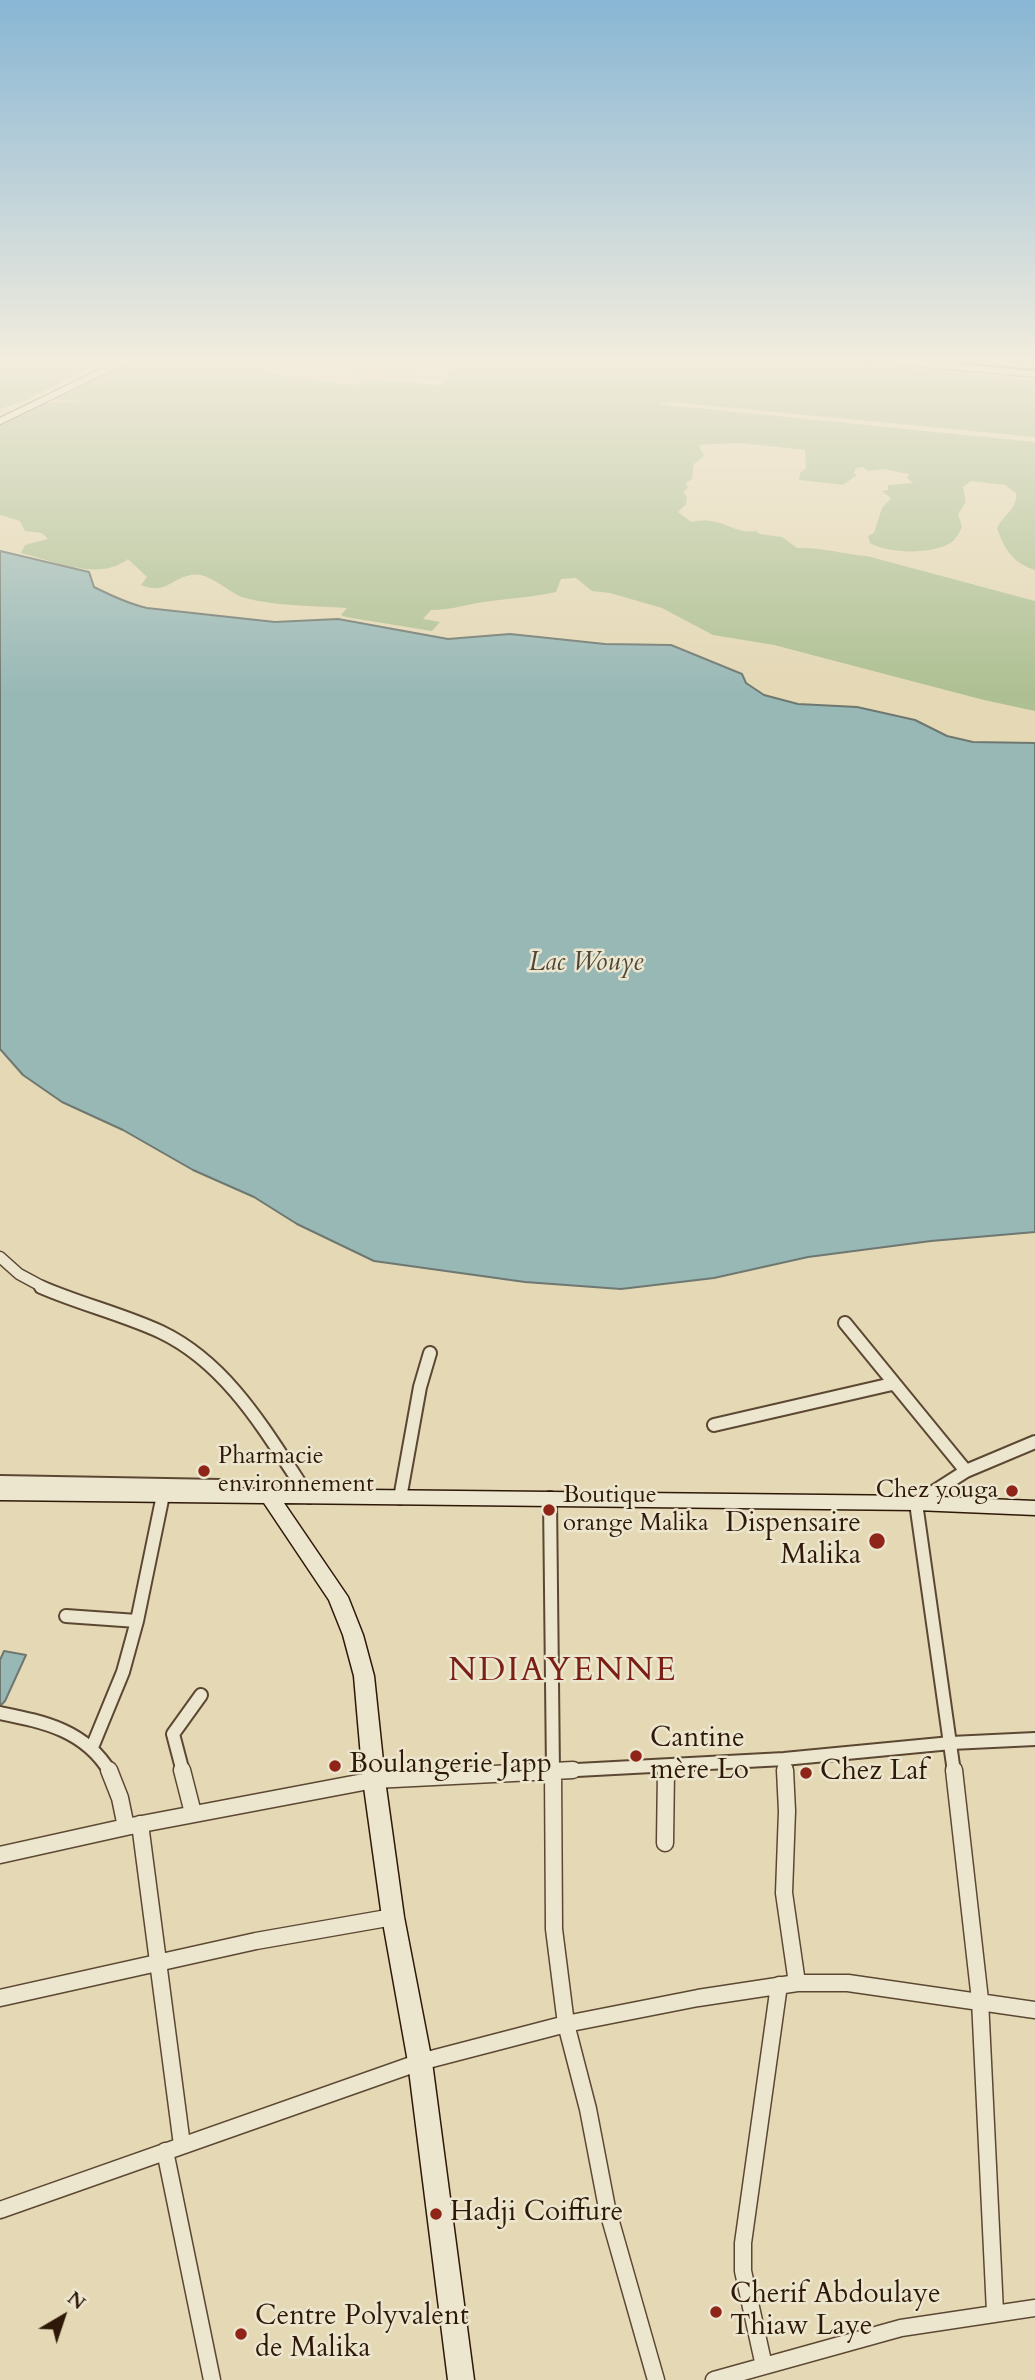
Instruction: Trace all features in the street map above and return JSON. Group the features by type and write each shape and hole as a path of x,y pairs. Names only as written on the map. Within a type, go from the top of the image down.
{"main road":[{"path":"0,1493 916,1503 1035,1508"},
{"path":"270,1496 330,1583 353,1635 364,1676 374,1780 393,1917 420,2062 461,2380"}],"street":[{"path":"0,1257 44,1287 185,1345 226,1382 309,1497"},
{"path":"845,1323 892,1384 966,1471"},
{"path":"400,1497 420,1387 430,1353"},
{"path":"714,1424 892,1384"},
{"path":"995,2312 980,2000 951,1743 916,1503 966,1471 1035,1442"},
{"path":"0,1482 221,1486 232,1489 241,1496"},
{"path":"93,1745 123,1672 137,1621 163,1495"},
{"path":"550,1498 554,1928 566,2024 588,2109 607,2207 656,2380"},
{"path":"66,1616 137,1621"},
{"path":"193,1813 173,1734 201,1695"},
{"path":"0,1713 56,1725 93,1745 114,1781 133,1826 157,1965 182,2144"},
{"path":"0,1855 193,1813 374,1780 784,1759 951,1743 1035,1739"},
{"path":"784,1759 787,1811 784,1894 797,1983"},
{"path":"665,1843 666,1766"},
{"path":"0,1998 256,1941 393,1917"},
{"path":"0,2210 420,2062 566,2024 797,1983 848,1983 1035,2010"},
{"path":"764,2366 743,2271 743,2252 779,1985"},
{"path":"165,2151 212,2380"},
{"path":"714,2380 901,2328 1035,2308"}],"green space":[{"path":"0,470 693,470 692,479 686,483 688,488 683,492 687,497 686,504 678,512 691,522 711,521 740,530 782,537 797,548 867,556 1035,601 1035,711 774,645 713,635 662,608 610,593 592,591 576,578 561,579 556,592 431,610 423,619 440,622 432,631 341,615 347,608 257,601 232,592 205,576 191,575 162,587 149,588 141,585 147,577 128,559 116,566 90,569 76,568 21,553 25,545 48,539 42,533 25,531 20,521 0,515"},
{"path":"804,470 855,470 854,473 857,475 843,485 799,480"},
{"path":"889,470 1035,470 1035,570 1010,554 997,528 1016,498 1016,493 1005,485 971,481 963,487 966,502 958,514 962,527 954,540 945,546 924,551 900,551 870,543 868,536 874,533 882,508 891,498 882,491 888,490 888,485 913,483 907,478 909,474"}],"water":[{"name":"Lac Wouye","path":"0,551 89,572 94,587 147,608 275,622 338,619 448,639 510,634 605,644 671,645 742,674 746,683 764,695 798,704 857,707 915,720 947,736 973,742 1035,743 1035,1232 931,1241 808,1257 714,1278 621,1289 525,1282 374,1261 297,1224 254,1197 193,1170 123,1130 62,1102 23,1075 0,1049"},
{"path":"4,1651 26,1655 5,1701 0,1706 0,1660"}],"place":[{"name":"Pharmacie environnement","path":"204,1471"},
{"name":"Chez youga","path":"1012,1491"},
{"name":"Boutique orange Malika","path":"549,1510"},
{"name":"Dispensaire Malika","path":"877,1541"},
{"name":"Cantine mère Lo","path":"636,1756"},
{"name":"Boulangerie Japp","path":"335,1766"},
{"name":"Chez Laf","path":"806,1773"},
{"name":"Hadji Coiffure","path":"436,2214"},
{"name":"Cherif Abdoulaye Thiaw Laye","path":"716,2312"},
{"name":"Centre Polyvalent de Malika","path":"241,2334"}],"district":[{"name":"NDIAYENNE","path":"563,1672"}]}
